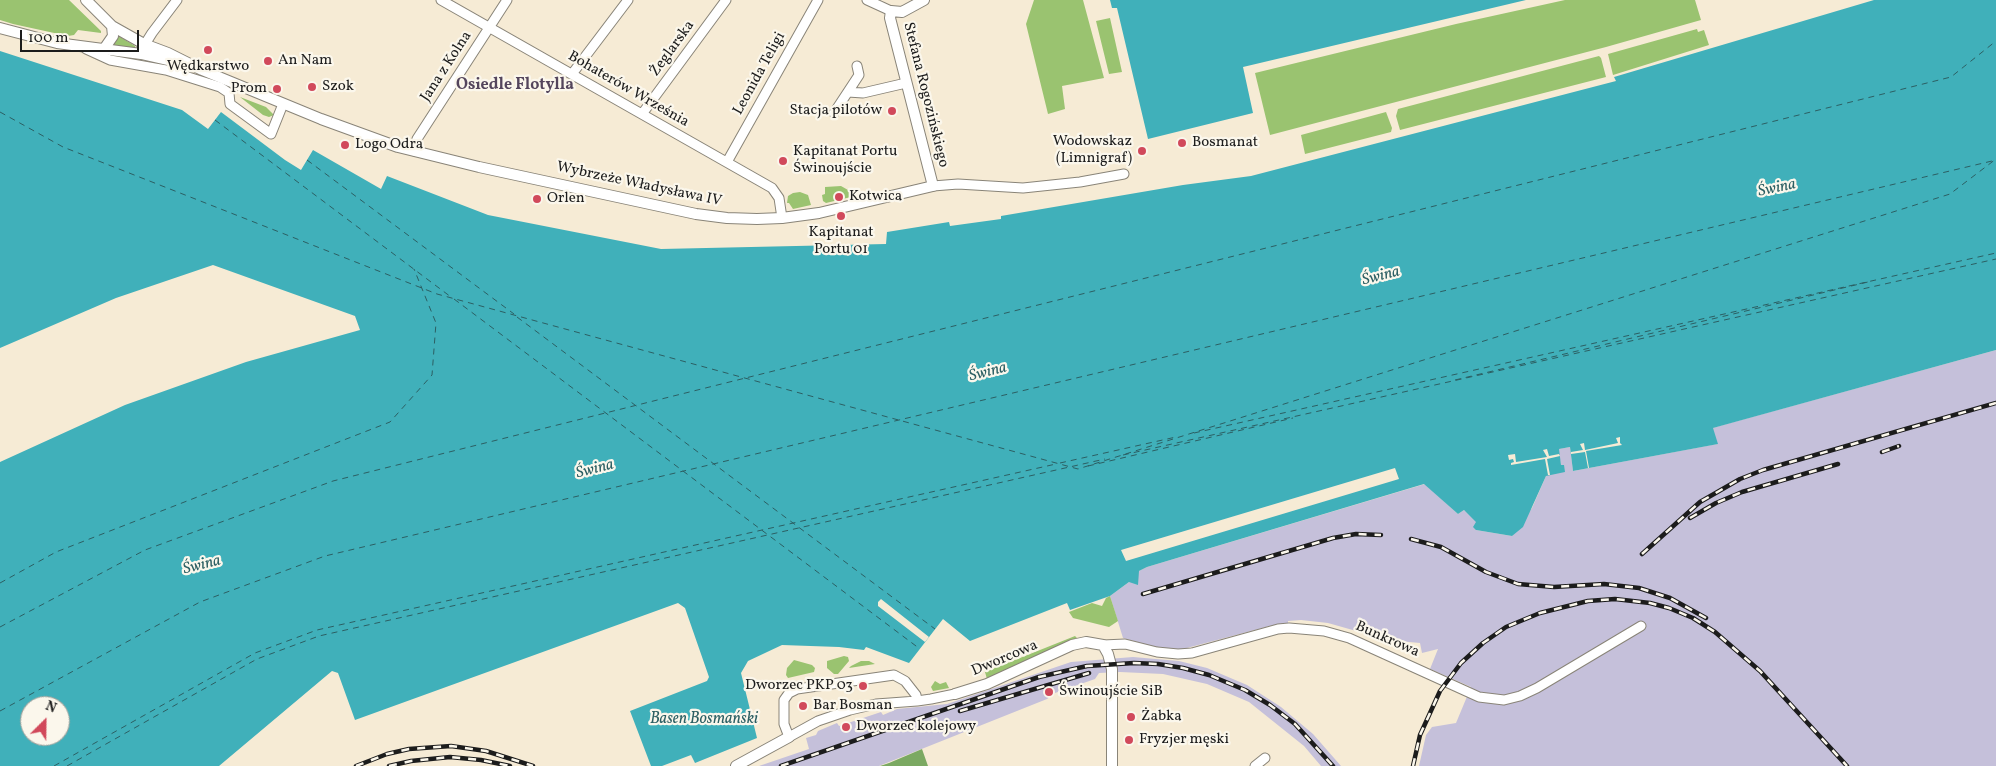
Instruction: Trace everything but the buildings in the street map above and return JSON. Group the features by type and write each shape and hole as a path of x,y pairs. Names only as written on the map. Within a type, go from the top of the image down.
{"street":[{"path":"86,0 112,26 142,49 177,0"},
{"name":"Bohaterów Września","path":"441,0 775,190 779,198 782,218"},
{"name":"Jana z Kolna","path":"414,151 417,139 507,0"},
{"path":"572,74 628,0"},
{"name":"Żeglarska","path":"642,114 726,0"},
{"name":"Leonida Teligi","path":"727,162 818,0"},
{"path":"867,0 891,11 902,12 924,0"},
{"name":"Stefana Rogozińskiego","path":"891,11 890,18 933,186"},
{"path":"104,49 112,36 112,26"},
{"name":"Wybrzeże Władysława IV","path":"0,28 30,37 81,47 142,49 168,53 192,66 348,130 414,151 696,214 727,218 782,218 819,212 933,186 958,184 1023,188 1080,182 1124,174"},
{"path":"81,47 110,60 166,70 220,87 229,93 230,104 274,130 284,104"},
{"path":"834,113 858,75 856,66"},
{"path":"848,92 863,93 906,82"},
{"name":"Bunkrowa","path":"1103,645 1125,644 1157,652 1178,654 1278,629 1324,631 1349,638 1479,697 1504,700 1532,691 1640,626"},
{"name":"Dworcowa","path":"736,766 806,726 837,713 876,704 917,701 955,694 987,684 1072,646 1092,642 1103,645"},
{"path":"1103,645 1108,654 1112,670 1112,766"},
{"path":"789,737 784,724 784,700 788,693 797,689 894,675 905,681 916,695 917,701"},
{"path":"1255,766 1265,758"}],"shaded area":[{"path":"1996,350 1996,766 1419,766 1426,735 1432,727 1456,723 1471,687 1430,669 1438,649 1422,653 1420,643 1388,640 1328,623 1301,620 1288,621 1288,624 1270,626 1183,649 1165,650 1123,638 1110,596 1129,582 1139,571 1147,567 1425,484 1458,514 1464,510 1477,522 1476,530 1512,536 1532,508 1546,476 1561,465 1558,449 1570,447 1573,471 1717,444 1712,428"},
{"path":"1133,657 1179,661 1207,668 1247,685 1281,707 1313,734 1341,766 1321,766 1304,746 1249,702 1207,684 1163,674 1120,672 1099,673 1095,679 1055,693 1047,699 879,766 759,766 809,749 806,738 816,735 818,731 837,723 839,726 881,712 883,715 897,709 947,704 1071,662"}],"green space":[{"path":"0,0 69,0 101,33 78,30 74,35 68,36 0,20"},
{"path":"1034,0 1083,0 1104,78 1062,86 1065,109 1048,114 1026,24"},
{"path":"1565,0 1695,0 1701,20 1606,47 1270,135 1255,73 1456,24"},
{"path":"1110,18 1122,72 1109,74 1096,21"},
{"path":"1697,29 1698,32 1704,30 1709,45 1613,75 1608,54"},
{"path":"117,35 135,46 135,48 113,46"},
{"path":"1599,56 1606,77 1400,130 1396,116 1398,109"},
{"path":"240,97 266,107 274,115 269,117 263,115"},
{"path":"1386,112 1392,128 1391,132 1305,154 1301,135"},
{"path":"841,186 848,190 851,197 826,203 823,201 822,195 825,194 825,187"},
{"path":"800,192 808,195 811,205 793,209 787,203 788,196"},
{"path":"1110,596 1118,621 1109,627 1073,618 1069,612 1092,603 1102,606 1106,598"},
{"path":"1075,636 1077,638 987,679 985,672"},
{"path":"844,656 848,657 849,661 838,674 834,674 827,668 827,661"},
{"path":"794,660 812,665 815,668 814,672 788,678 786,675 787,668"},
{"path":"861,661 869,661 875,664 849,668"},
{"path":"935,681 940,684 946,682 949,688 933,691 931,687"},
{"path":"922,749 928,766 880,766 889,763"}],"water":[{"path":"1110,0 1526,0 1243,67 1253,113 1148,139 1117,8 1112,8"},
{"path":"1874,0 1996,0 1996,350 1713,428 1718,444 1573,471 1570,447 1559,449 1561,465 1564,465 1565,472 1546,476 1523,527 1512,536 1476,530 1473,527 1476,522 1464,510 1458,514 1424,484 1147,567 1139,571 1138,585 1129,582 1110,596 1070,610 1067,603 970,641 943,619 909,663 866,647 864,650 782,645 748,661 741,673 757,738 695,763 691,755 662,766 651,766 630,711 707,681 709,677 685,608 678,603 355,720 338,673 332,671 219,766 0,766 0,462 125,405 246,362 360,330 355,316 213,265 116,298 0,348 0,51 182,110 208,129 221,112 301,170 313,150 381,189 387,176 488,215 661,249 886,244 887,232 949,222 950,226 1001,219 1001,216 1183,185 1251,176 1616,81 1614,77"}],"pier":[{"path":"1620,437 1622,445 1586,451 1589,468 1585,452 1571,454 1571,452 1583,450 1580,444 1584,443 1585,450 1618,443 1616,438"},
{"path":"1547,449 1549,456 1559,454 1560,456 1547,459 1550,475 1548,475 1545,459 1511,465 1514,462 1513,459 1509,460 1508,455 1515,454 1516,462 1547,457 1543,450"},
{"path":"1395,468 1399,479 1126,561 1121,550"},
{"path":"881,599 929,637 925,642 878,606 878,602"}],"ferry route":[{"path":"0,627 145,550 333,481 1951,77 1996,41"},
{"path":"0,112 63,147 437,294 1078,469 1950,194 1996,159"},
{"path":"215,120 451,297"},
{"path":"307,160 514,314"},
{"path":"0,711 200,602 325,556 1992,161"},
{"path":"1194,433 1996,253"},
{"path":"1123,455 1996,259"},
{"path":"0,583 56,552 390,422 432,375 436,323 414,269"},
{"path":"1455,380 1868,282"},
{"path":"454,299 920,649"},
{"path":"517,317 935,629"},
{"path":"1088,466 1293,418"},
{"path":"1060,463 1176,437"},
{"path":"67,766 257,659 319,636 1105,459"},
{"path":"54,766 255,653 317,630 1056,464"}],"railway":[{"path":"1642,554 1700,502 1740,479 1763,470 1996,403"},
{"path":"1882,452 1899,446"},
{"path":"1690,518 1716,503 1742,492 1838,464"},
{"path":"1143,594 1333,538 1356,534 1381,535"},
{"path":"1411,539 1441,547 1486,572 1518,584 1554,587 1604,584 1639,588 1670,598 1706,618"},
{"path":"1413,766 1420,735 1440,691 1461,663 1483,643 1506,627 1540,613 1588,601 1615,599 1650,603 1669,608 1693,618 1715,632 1760,671 1847,766"},
{"path":"781,766 1039,677 1087,666 1134,663 1183,668 1209,675 1245,690 1270,705 1295,724 1333,766"},
{"path":"960,711 1089,673"},
{"path":"356,766 387,754 409,749 451,746 486,751 533,766"},
{"path":"389,766 411,761 450,757 481,760 510,766"}],"place":[{"name":"Wędkarstwo","path":"208,50"},
{"name":"An Nam","path":"268,61"},
{"name":"Szok","path":"312,87"},
{"name":"Prom","path":"277,89"},
{"name":"Stacja pilotów","path":"892,111"},
{"name":"Bosmanat","path":"1182,143"},
{"name":"Logo Odra","path":"345,145"},
{"name":"Wodowskaz (Limnigraf)","path":"1142,151"},
{"name":"Kapitanat Portu Świnoujście","path":"783,161"},
{"name":"Kotwica","path":"839,197"},
{"name":"Orlen","path":"537,199"},
{"name":"Kapitanat Portu 01","path":"841,216"},
{"name":"Dworzec PKP 03","path":"863,686"},
{"name":"Świnoujście SiB","path":"1049,692"},
{"name":"Bar Bosman","path":"803,706"},
{"name":"Żabka","path":"1131,717"},
{"name":"Dworzec kolejowy","path":"846,727"},
{"name":"Fryzjer męski","path":"1129,740"}],"district":[{"name":"Osiedle Flotylla","path":"515,86"}],"water label":[{"name":"Świna","path":"1777,189"},
{"name":"Świna","path":"1381,277"},
{"name":"Świna","path":"988,373"},
{"name":"Świna","path":"595,470"},
{"name":"Świna","path":"202,566"},
{"name":"Basen Bosmański","path":"704,720"}]}
